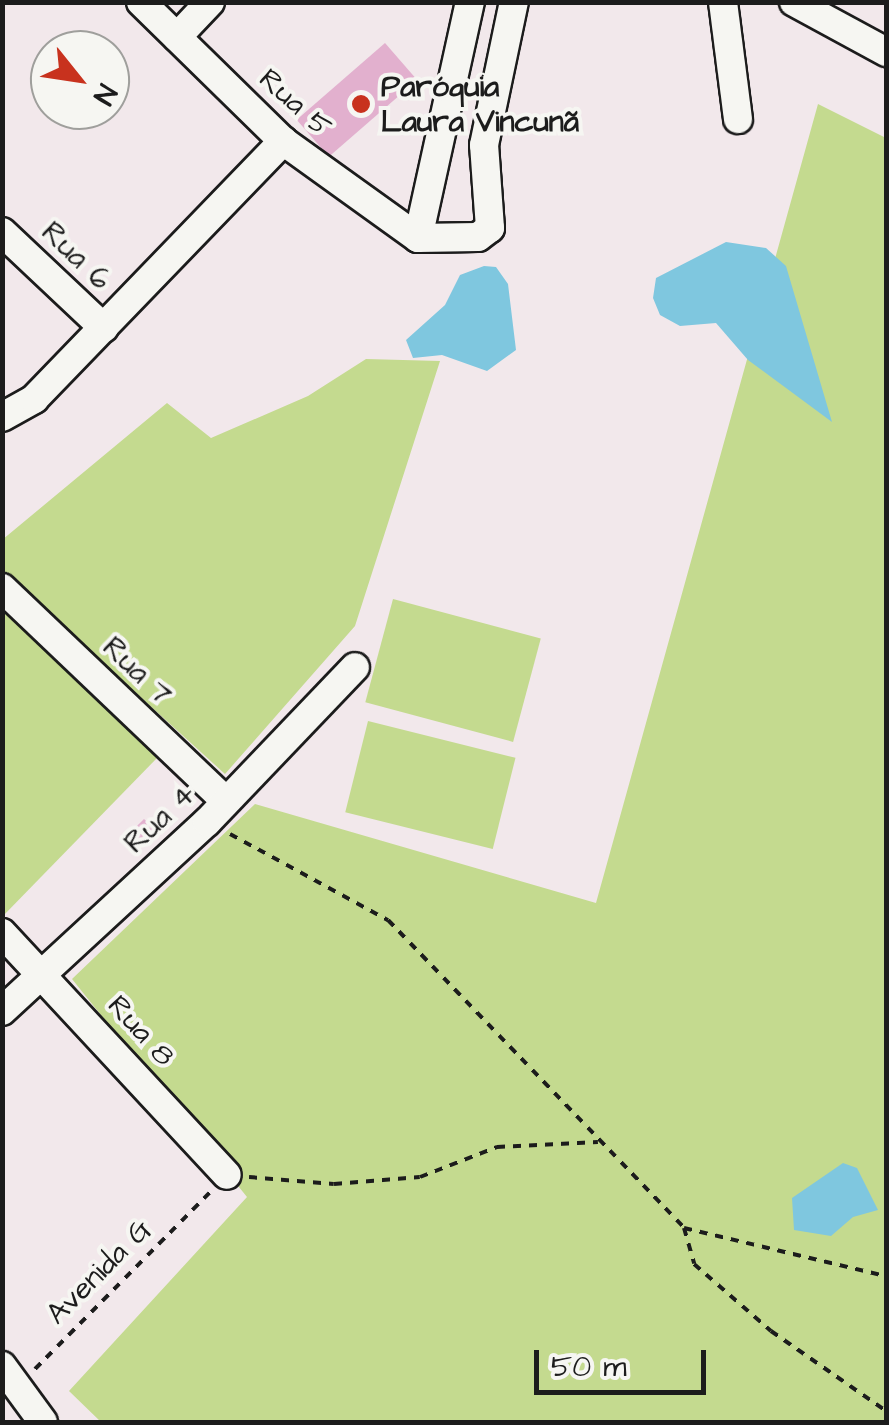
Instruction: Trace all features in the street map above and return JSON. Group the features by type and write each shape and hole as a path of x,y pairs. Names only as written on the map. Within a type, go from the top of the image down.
{"street":[{"name":"Rua 5","path":"141,2 283,141 418,238"},
{"path":"177,36 210,2"},
{"path":"470,2 418,238 478,237 490,228 484,145 514,2"},
{"path":"723,2 738,119"},
{"path":"794,2 886,52"},
{"path":"2,417 34,399 283,141"},
{"name":"Rua 6","path":"2,232 104,328"},
{"name":"Rua 7","path":"2,588 226,801"},
{"name":"Rua 4","path":"2,1011 42,970 207,822 355,667"},
{"name":"Rua 8","path":"2,933 42,970 227,1175"},
{"path":"11,1375 42,1422"}],"path":[{"path":"207,822 388,920 684,1228 694,1264 771,1331 886,1412"},
{"path":"227,1175 334,1184 420,1176 497,1147 600,1142"},
{"name":"Avenida G","path":"11,1375 227,1175"},
{"path":"684,1228 886,1276"}],"green space":[{"path":"818,104 886,138 886,1422 101,1422 69,1391 247,1197 72,979 255,804 596,903"},
{"path":"366,359 440,361 355,626 225,774 3,572 2,540 167,403 211,438 308,396"},
{"path":"393,599 541,639 513,742 365,702"},
{"path":"3,610 157,758 2,916"},
{"path":"368,721 515,758 493,849 345,812"}],"water":[{"path":"726,242 766,248 786,266 832,422 748,360 716,323 680,326 660,315 653,298 656,278"},
{"path":"484,266 496,267 508,284 516,350 487,371 442,355 413,358 406,340 445,305 460,275"},
{"path":"843,1163 857,1168 878,1210 853,1217 831,1236 794,1230 792,1198"}],"building":[{"name":"Paróquia Laura Vincunã","path":"385,43 417,80 329,157 297,120"},
{"path":"144,819 156,831 141,846 129,834"}],"place":[{"name":"Paróquia Laura Vincunã","path":"361,104"}]}
